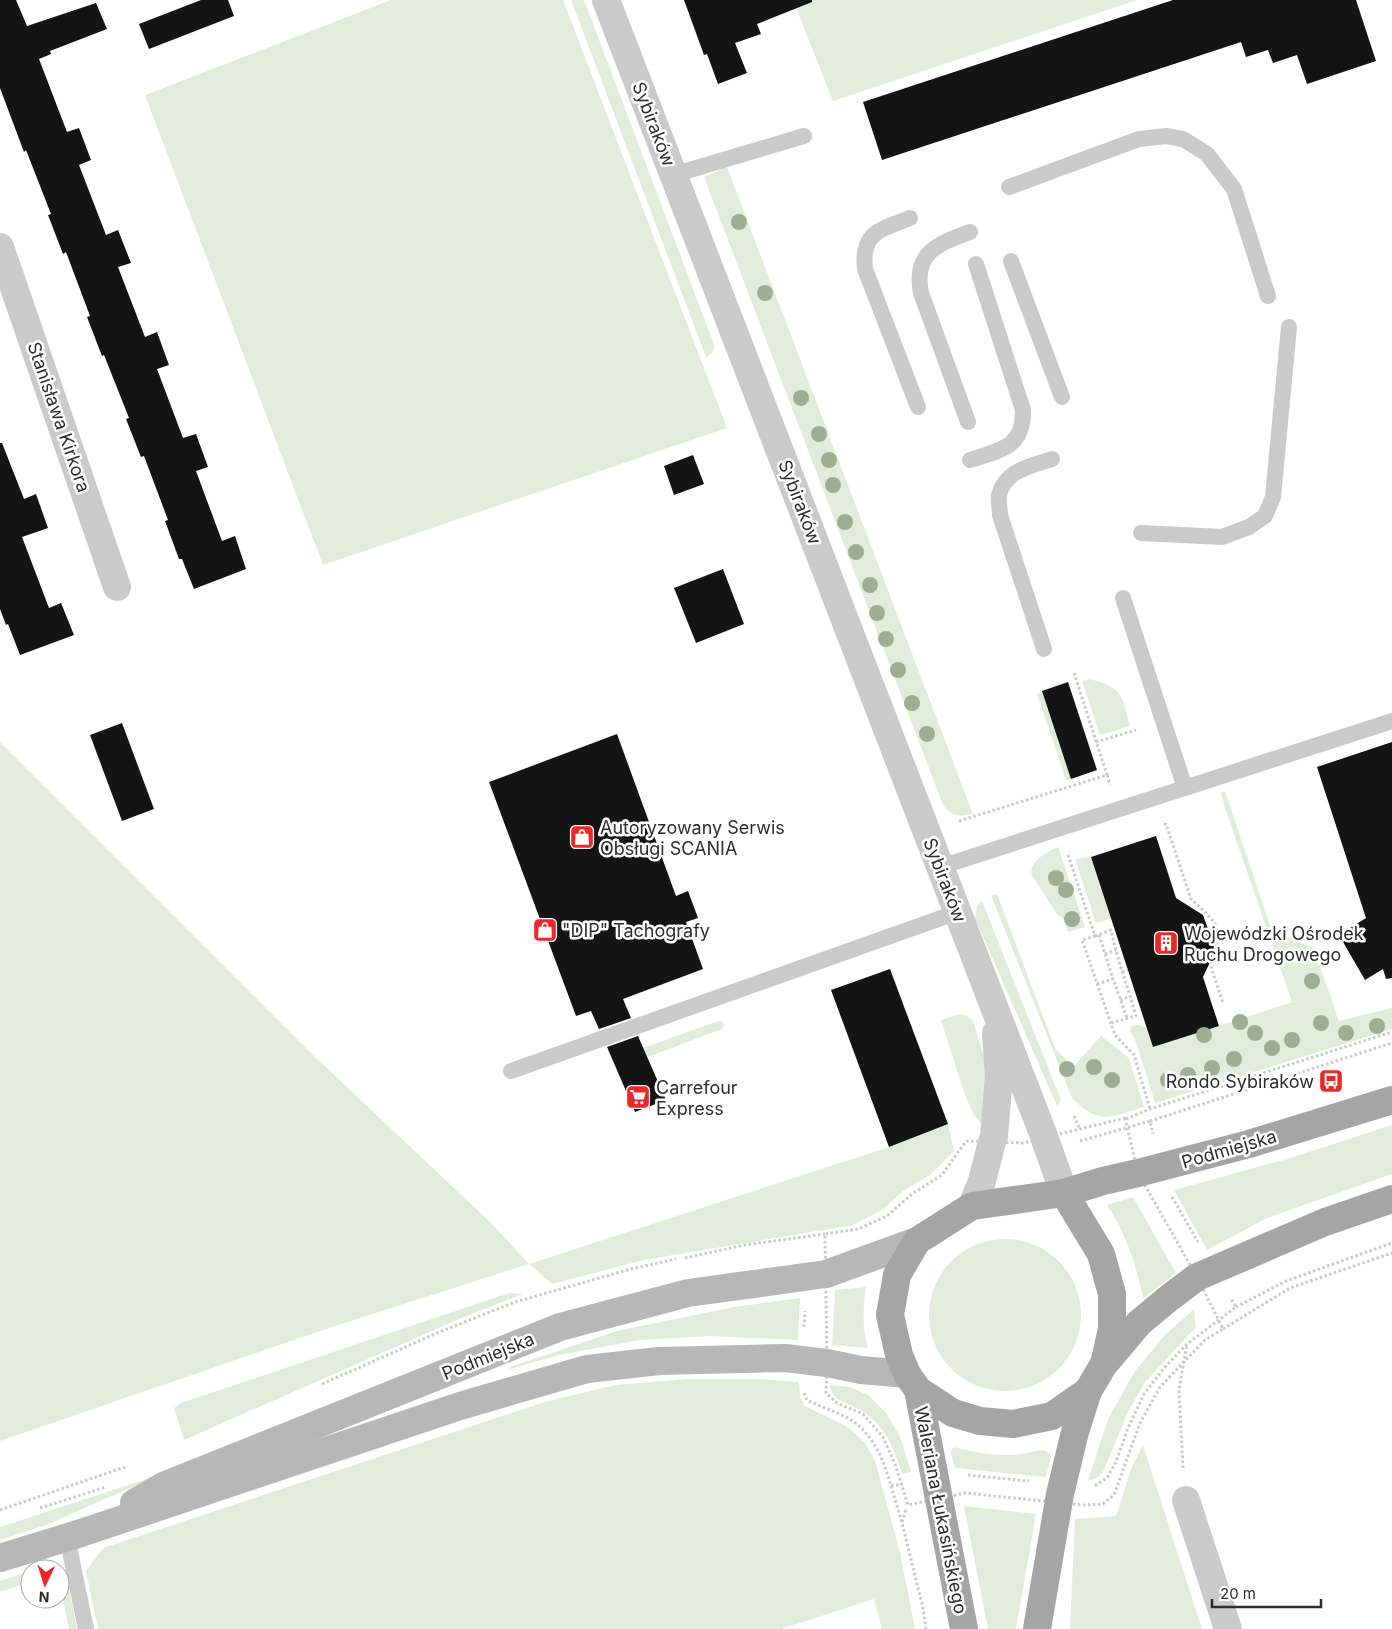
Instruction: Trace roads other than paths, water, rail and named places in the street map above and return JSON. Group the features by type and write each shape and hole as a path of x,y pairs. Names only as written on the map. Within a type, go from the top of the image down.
{"main road":[{"name":"Podmiejska","path":"1064,1193 1249,1144 1392,1100"},
{"path":"1088,1391 1052,1416 1012,1424 980,1421 953,1413 912,1382 899,1355 890,1314 897,1275 917,1242 972,1206 1064,1193 1101,1254 1112,1294 1112,1329 1104,1364"},
{"path":"1037,1629 1060,1493 1075,1432 1088,1391 1104,1364 1139,1323 1169,1298 1206,1274 1325,1222 1392,1199"},
{"name":"Podmiejska","path":"74,1535 163,1486 560,1327 688,1293 816,1275 917,1242"},
{"name":"Podmiejska","path":"0,1558 460,1406 586,1370 658,1360 785,1358 861,1370 912,1382"},
{"name":"Waleriana Łukasińskiego","path":"912,1382 937,1488 964,1629"}],"street":[{"name":"Sybiraków","path":"606,0 958,912 1064,1193"},
{"name":"Stanisława Kirkora","path":"0,247 117,587"},
{"name":"Sybiraków","path":"972,1206 982,1181 994,1137 999,1076 993,1004"},
{"path":"1186,1500 1228,1629"}],"lane":[{"path":"673,175 804,136"},
{"path":"1009,187 1139,139 1166,136 1183,139 1207,154 1234,188 1268,296"},
{"path":"910,218 884,228 873,235 866,244 863,256 865,269 918,407"},
{"path":"968,422 921,294 919,280 921,267 928,254 938,245 970,232"},
{"path":"1011,261 1062,397"},
{"path":"970,460 1005,448 1021,432 1024,421 1024,410 976,264"},
{"path":"1141,533 1222,537 1249,527 1265,516 1273,497 1289,327"},
{"path":"1044,649 1000,515 999,496 1004,484 1015,472 1052,459"},
{"path":"1123,598 1185,788"},
{"path":"940,867 1392,721"},
{"path":"511,1071 958,912"},
{"path":"74,1535 86,1629"}],"place":[{"name":"Autoryzowany Serwis Obsługi SCANIA","path":"582,837"},
{"name":"\"DIP\" Tachografy","path":"545,930"},
{"name":"Wojewódzki Ośrodek Ruchu Drogowego","path":"1166,943"},
{"name":"Rondo Sybiraków","path":"1331,1081"},
{"name":"Carrefour Express","path":"638,1097"}]}
